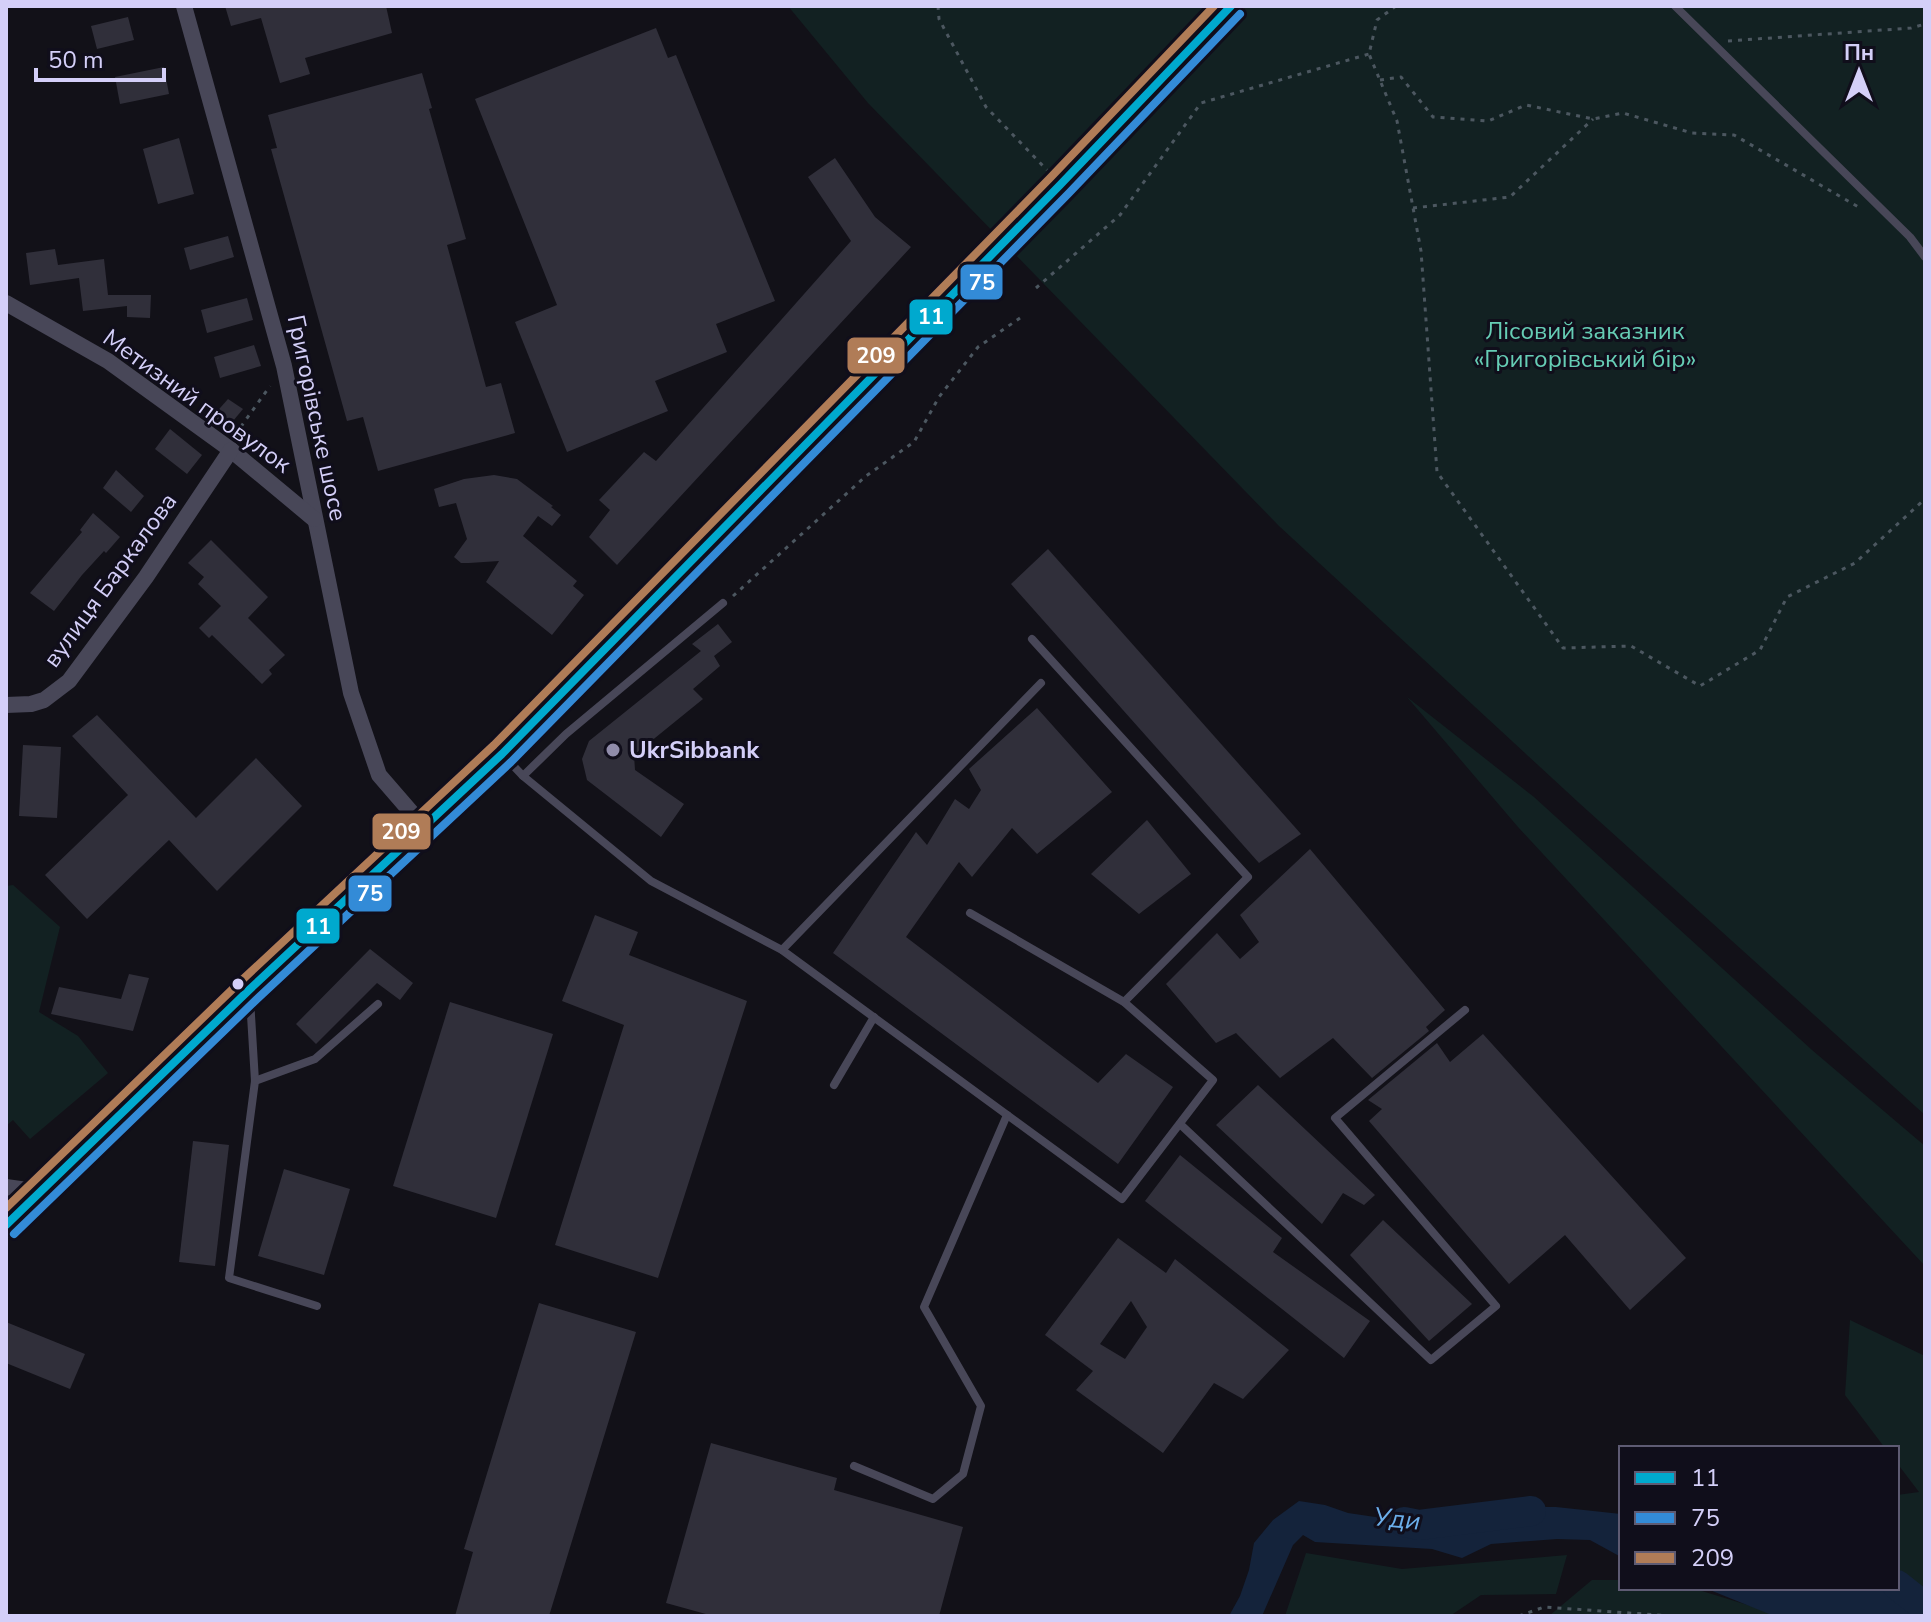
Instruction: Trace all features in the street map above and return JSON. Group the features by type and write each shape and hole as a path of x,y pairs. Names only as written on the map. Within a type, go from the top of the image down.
{"main road":[{"path":"6,1225 249,990 502,754 1060,185 1231,6"}],"street":[{"name":"Григорівське шосе","path":"184,6 284,366 351,693 379,775 424,827"},
{"name":"Метизний провулок","path":"6,303 108,361 231,450 314,519"},
{"name":"вулиця Баркалова","path":"6,705 44,700 69,681 146,577 231,450"},
{"path":"6,1187 41,1192"}],"lane":[{"path":"1675,6 1910,237 1925,257"},
{"path":"523,776 566,734 723,603"},
{"path":"1032,639 1248,877 1124,1002"},
{"path":"782,950 1041,683"},
{"path":"502,754 523,776 651,881 782,950 1122,1199 1213,1080 1124,1002 970,913"},
{"path":"249,990 255,1081 229,1278 317,1306"},
{"path":"255,1081 315,1059 378,1004"},
{"path":"1180,1124 1431,1360 1496,1306 1335,1118 1465,1010"},
{"path":"834,1085 874,1017"},
{"path":"854,1466 933,1499 963,1474 981,1406 924,1307 1007,1115"}],"path":[{"path":"938,6 939,19 986,107 1060,185"},
{"path":"1396,6 1377,20 1369,54 1397,121 1421,251 1437,472 1563,648 1631,646 1700,686 1760,650 1787,597 1855,563 1925,499"},
{"path":"1713,42 1911,28 1925,24"},
{"path":"1036,288 1120,215 1201,103 1369,54"},
{"path":"1380,80 1401,77 1433,117 1488,121 1526,105 1593,119 1623,113 1692,133 1734,135 1869,213"},
{"path":"1413,208 1510,197 1593,119"},
{"path":"723,603 866,476 914,442 939,397 978,347 1020,318"},
{"path":"231,450 235,433 284,366"},
{"path":"1519,1616 1544,1607 1672,1616"}],"green space":[{"name":"Лісовий заказник «Григорівський бір»","path":"788,6 1925,6 1925,1115 1578,802 1279,526 868,103"},
{"path":"1407,697 1534,797 1812,1050 1925,1146 1925,1266 1518,827"},
{"path":"13,885 60,927 39,1012 78,1036 108,1073 30,1139 13,1120 6,1126 6,886"},
{"path":"1850,1320 1925,1356 1925,1592 1899,1575 1899,1495 1919,1492 1899,1466 1899,1446 1883,1446 1845,1395"},
{"path":"1306,1553 1402,1569 1567,1555 1556,1594 1481,1595 1450,1616 1285,1616"},
{"path":"1592,1580 1619,1580 1619,1590 1699,1590 1764,1610 1774,1616 1549,1616"}],"water":[{"path":"1299,1501 1382,1518 1444,1521 1475,1519 1524,1507 1556,1507 1619,1514 1619,1556 1590,1540 1491,1544 1462,1558 1432,1549 1315,1542 1303,1535 1293,1545 1262,1616 1229,1616 1249,1570 1254,1543 1273,1520"},
{"path":"1899,1587 1925,1601 1925,1616 1774,1616 1710,1590 1899,1590"}],"building":[{"path":"225,6 386,6 392,33 305,58 310,74 280,83 261,18 231,26"},
{"path":"128,17 134,40 97,49 91,26"},
{"path":"656,28 668,58 676,55 775,301 716,324 727,352 655,381 668,411 567,452 515,322 557,305 475,99"},
{"path":"164,67 169,94 120,104 115,77"},
{"path":"422,73 432,108 429,109 466,239 447,245 486,387 501,383 515,433 378,471 363,417 347,421 271,149 277,148 268,115"},
{"path":"179,138 194,194 158,204 143,149"},
{"path":"835,158 875,217 911,247 617,565 589,537 610,510 599,500 644,452 656,461 851,241 808,177"},
{"path":"228,236 234,257 190,270 184,248"},
{"path":"55,249 58,265 104,259 108,295 151,295 150,318 127,317 127,306 83,311 79,278 30,285 26,253"},
{"path":"247,298 253,320 207,333 201,310"},
{"path":"254,345 261,366 220,378 214,357"},
{"path":"228,399 243,409 228,427 213,416"},
{"path":"170,429 202,455 187,474 155,449"},
{"path":"116,470 144,496 131,512 103,488"},
{"path":"494,475 517,479 561,515 552,526 538,516 523,536 577,581 573,586 584,595 552,635 486,582 499,561 461,563 454,557 467,539 456,503 439,507 434,489 464,479"},
{"path":"93,513 120,537 82,575 54,611 30,593 82,532 80,530"},
{"path":"211,540 268,597 248,618 285,655 269,670 272,674 262,684 212,635 209,638 199,628 221,606 198,584 204,577 188,563"},
{"path":"1048,549 1301,834 1259,863 1011,584"},
{"path":"718,624 732,642 714,656 720,666 693,689 703,699 634,755 635,770 684,804 661,837 587,780 582,759 589,741 701,651 692,644"},
{"path":"1037,708 1112,792 1037,854 1012,828 972,877 959,862 906,937 1098,1083 1126,1054 1173,1087 1118,1164 833,953 916,832 927,845 955,799 969,809 981,790 969,769"},
{"path":"97,715 196,818 256,758 302,806 217,891 169,840 87,919 45,875 128,795 72,736"},
{"path":"23,745 61,747 57,818 19,816"},
{"path":"1147,820 1191,874 1139,914 1091,874"},
{"path":"1310,849 1445,1010 1426,1027 1429,1031 1372,1078 1333,1038 1280,1078 1236,1033 1216,1043 1166,984 1217,933 1240,959 1259,942 1240,915"},
{"path":"595,915 638,932 629,955 747,1001 658,1278 555,1245 624,1025 562,1001"},
{"path":"370,949 413,983 400,1000 377,983 316,1044 296,1024"},
{"path":"129,974 149,978 133,1031 51,1014 59,987 121,999"},
{"path":"450,1002 553,1034 496,1218 393,1186"},
{"path":"1483,1034 1686,1258 1630,1310 1565,1235 1509,1284 1369,1121 1382,1109 1368,1100 1437,1043 1450,1062"},
{"path":"1258,1085 1375,1195 1364,1205 1343,1193 1322,1224 1216,1125"},
{"path":"193,1141 229,1145 215,1266 179,1262"},
{"path":"1180,1155 1282,1238 1273,1252 1370,1321 1344,1358 1145,1201"},
{"path":"284,1169 350,1189 324,1275 258,1256"},
{"path":"1383,1220 1472,1304 1429,1341 1350,1255"},
{"path":"1118,1238 1166,1273 1175,1259 1289,1350 1243,1399 1214,1383 1163,1453 1076,1390 1093,1371 1045,1335","holes":["1131,1301 1147,1327 1125,1359 1100,1344"]},
{"path":"539,1303 636,1332 549,1616 455,1616 473,1552 464,1549"},
{"path":"6,1322 85,1354 70,1389 6,1363"},
{"path":"711,1443 837,1478 834,1490 963,1527 939,1616 713,1616 666,1603"}],"waterway":[{"name":"Уди","path":"1404,1522 1419,1525 1531,1511"},
{"name":"Уди","path":"1899,1587 1925,1607"}],"transit line":[{"name":"209","path":"6,1208 241,981 494,745 1051,177 1214,6"},
{"name":"11","path":"6,1225 249,990 502,754 1060,185 1231,6"},
{"name":"75","path":"14,1234 257,999 511,762 1069,193 1240,14"}],"place":[{"name":"UkrSibbank","path":"613,750"}]}
